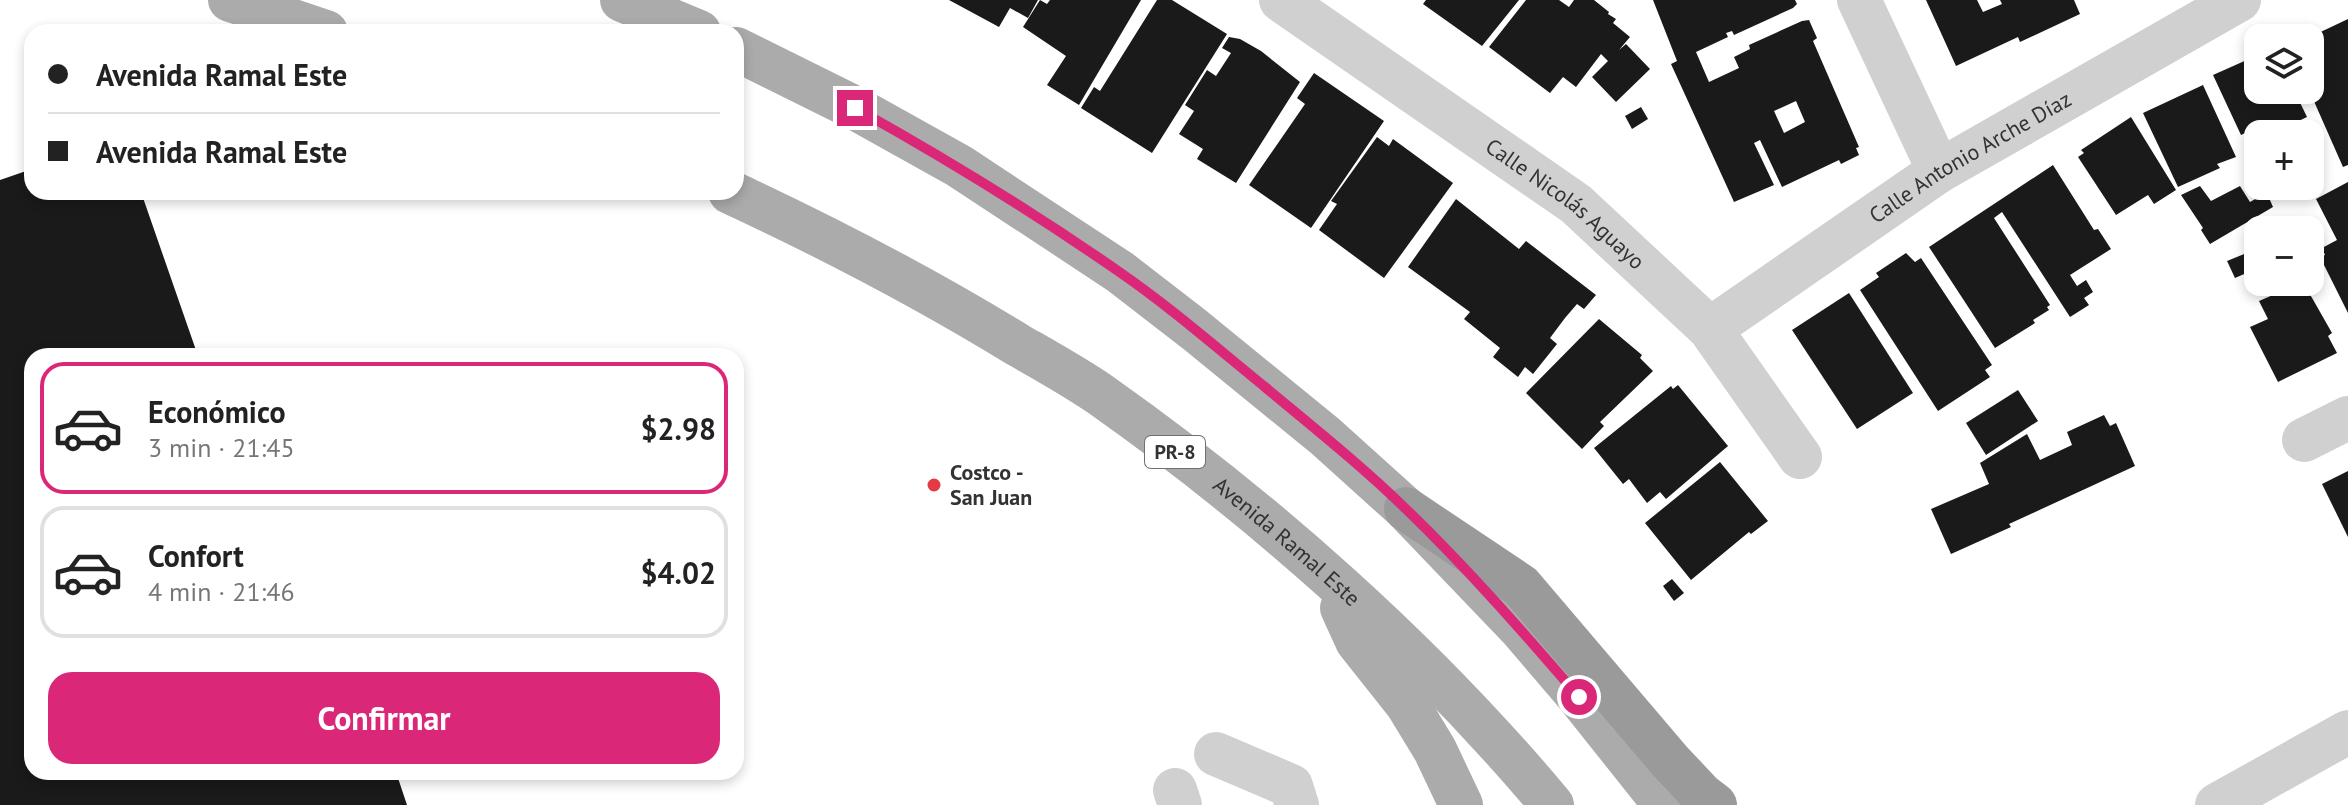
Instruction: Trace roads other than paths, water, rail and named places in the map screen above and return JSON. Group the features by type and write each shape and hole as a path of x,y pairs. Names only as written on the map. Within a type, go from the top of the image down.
{"highway":[{"path":"1406,509 1521,586 1670,761 1715,805"}],"main road":[{"path":"230,0 302,24"},
{"path":"622,0 680,24"},
{"path":"744,53 855,108 959,166 1120,272 1325,436 1406,509 1520,628 1665,805"},
{"name":"Avenida Ramal Este","path":"744,199 875,262 1100,394 1279,532 1328,576 1458,699 1552,805"},
{"path":"1328,576 1357,641 1407,704 1435,750 1461,805"}],"street":[{"name":"Calle Nicolás Aguayo","path":"1281,0 1576,204 1710,329 1800,457"},
{"path":"1859,0 1939,171"},
{"name":"Calle Antonio Arche Díaz","path":"1710,329 1939,171 2239,0"},
{"path":"2304,440 2348,418"},
{"path":"2217,805 2348,732"},
{"path":"1243,805 1238,790 1214,760 1291,786 1297,805"}],"place":[{"name":"Costco - San Juan","path":"934,485"}]}
